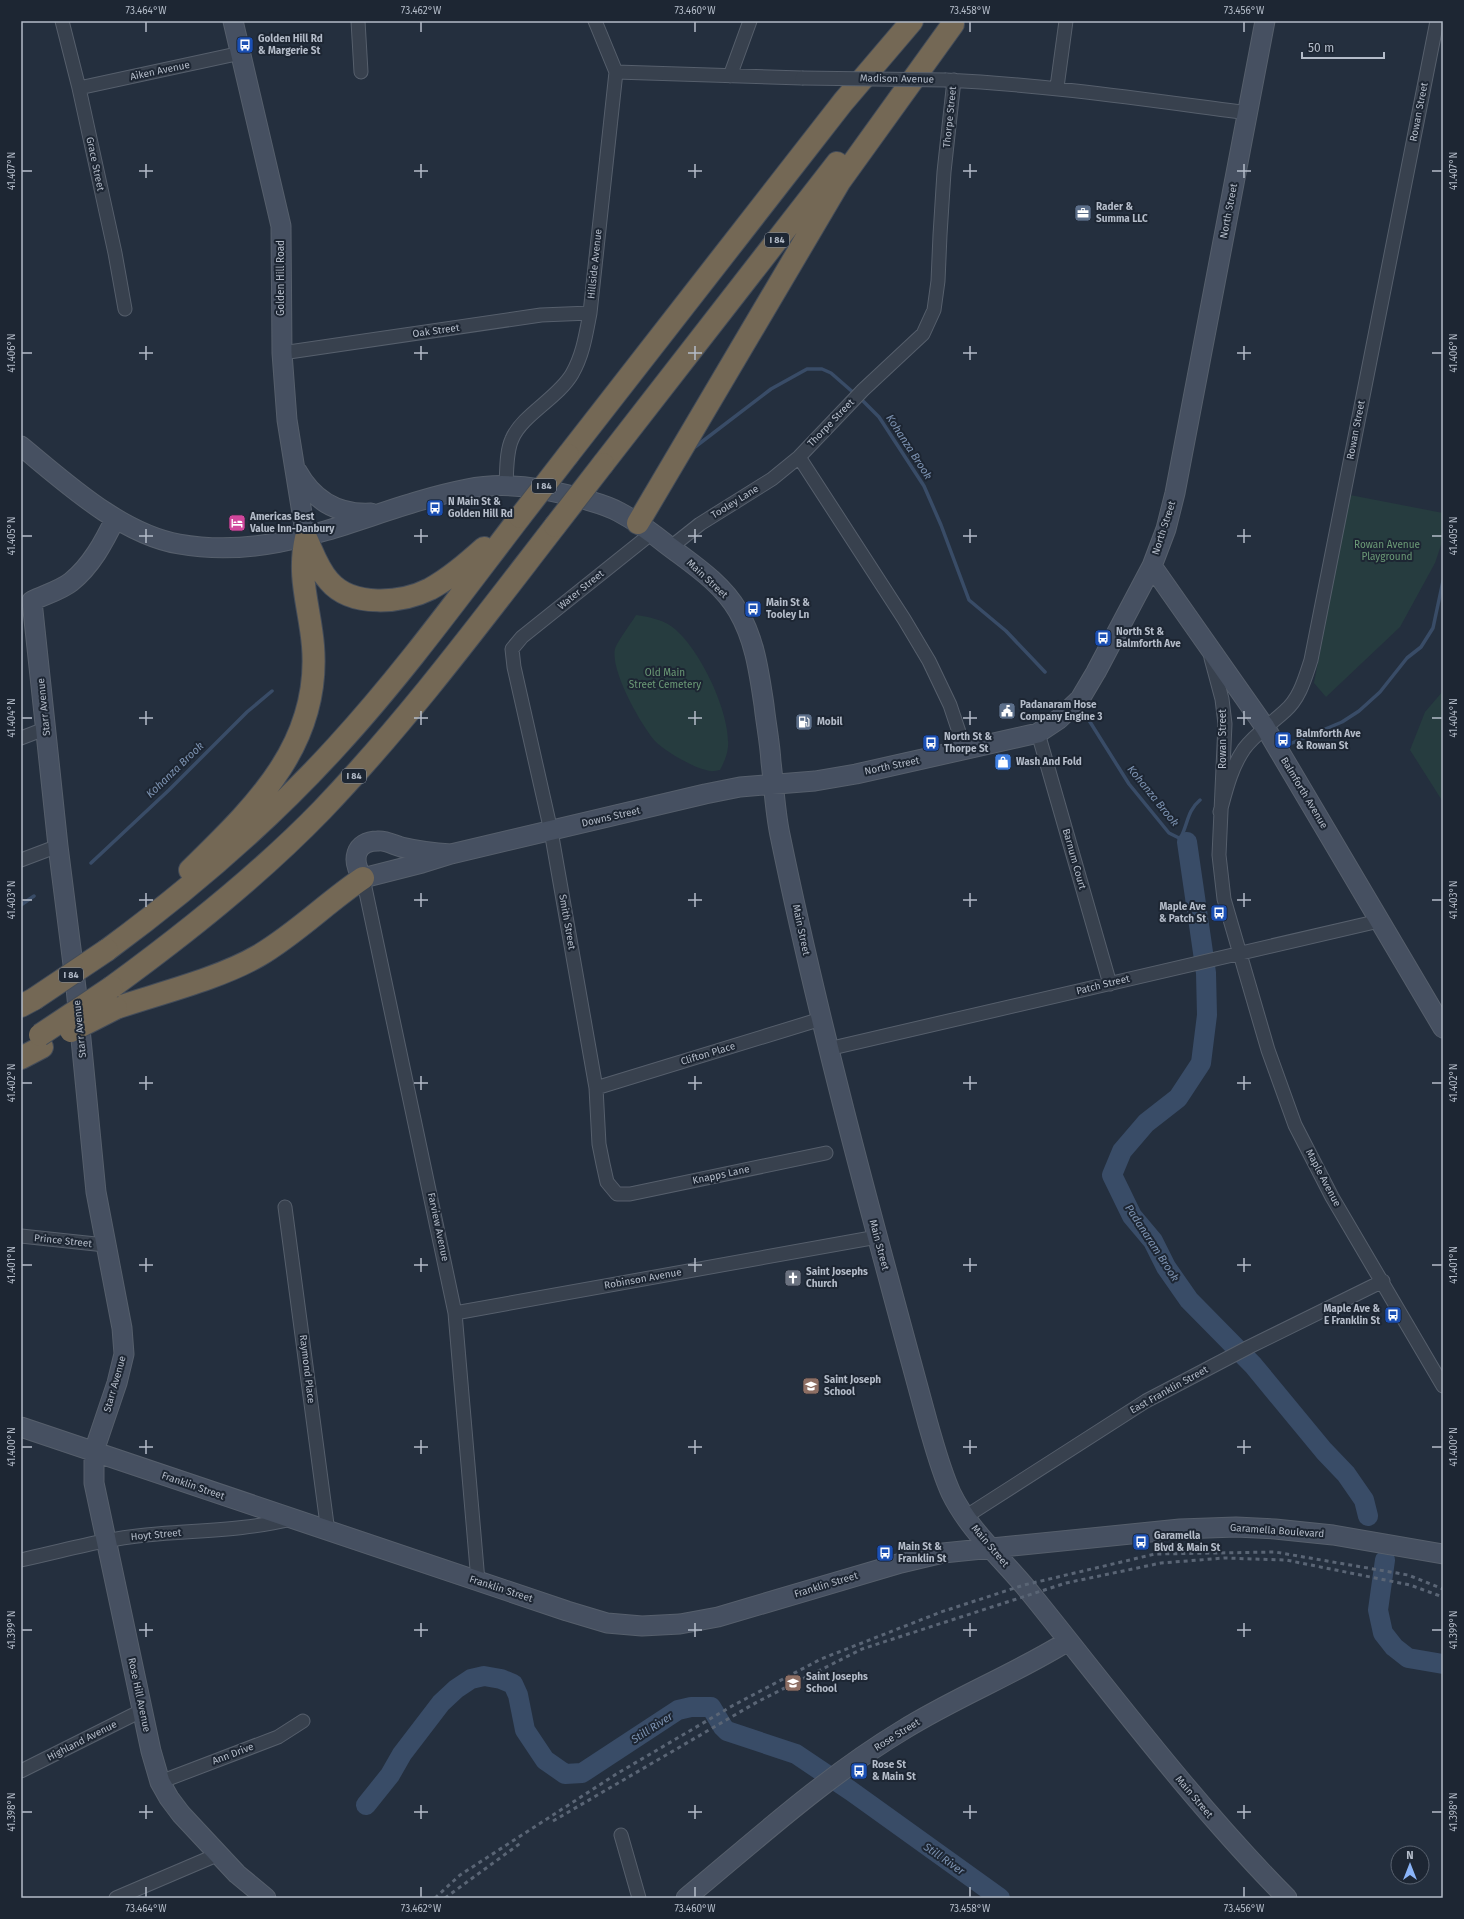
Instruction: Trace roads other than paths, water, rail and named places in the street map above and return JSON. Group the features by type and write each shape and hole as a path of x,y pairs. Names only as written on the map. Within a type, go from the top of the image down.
{"highway":[{"name":"I 84","path":"27,1003 107,950 158,913 255,830 332,752 413,656 838,108 912,21"},
{"name":"I 84","path":"34,1043 114,998 172,943 231,895 321,811 401,723 869,123 954,22"},
{"path":"645,528 836,187 954,22"},
{"path":"306,538 321,570 330,582 340,591 355,597 371,600 389,600 410,596 428,590 445,580 520,517"},
{"path":"107,950 251,809 279,772 290,754 307,712 313,668 313,647 302,578 302,553 306,538"},
{"path":"114,998 214,975 257,957 277,945 363,878"},
{"path":"21,1058 34,1043"}],"main road":[{"name":"Golden Hill Road","path":"233,21 281,226 282,353 287,420 292,463 306,538"},
{"name":"North Street","path":"772,786 856,774 1038,733 1059,719 1080,699 1152,566 1166,529 1175,493 1265,21"},
{"name":"Main Street","path":"21,446 115,519 145,533 178,544 234,547 257,546 306,538 436,496 471,488 506,484 537,488 597,503 616,510 645,528 671,547 698,568 724,592 736,607 748,630 758,663 772,764 772,786 779,831 820,1019 938,1462 951,1494 966,1517 991,1549 1031,1594 1201,1806 1287,1898"},
{"path":"292,463 311,492 322,501 339,510 359,513 388,512"},
{"path":"27,602 70,583 84,569 104,542 115,519"},
{"name":"Balmforth Avenue","path":"1152,566 1265,727 1443,1028"},
{"name":"Starr Avenue","path":"27,602 47,728 58,846 76,988 96,1192 122,1328 124,1354 117,1384 94,1452"},
{"name":"Downs Street","path":"451,854 413,850 380,840 370,841 362,846 357,852 355,862 357,870 363,878 451,854 734,788 772,786"},
{"name":"Franklin Street","path":"21,1427 328,1532 607,1623 642,1626 680,1624 718,1617 901,1563 943,1553 991,1549"},
{"name":"Rose Hill Avenue","path":"94,1452 94,1483 151,1751 160,1782 169,1798 181,1814 237,1874 266,1898"},
{"name":"Garamella Boulevard","path":"991,1549 1180,1529 1236,1527 1332,1535 1443,1554"},
{"name":"Rose Street","path":"688,1897 856,1761 903,1730 950,1704 1032,1664 1068,1641"}],"street":[{"name":"Grace Street","path":"62,21 79,88 115,253 125,309"},
{"path":"358,21 361,72"},
{"name":"Hillside Avenue","path":"506,484 507,460 512,438 525,422 557,393 572,375 583,351 590,313 616,72 595,21"},
{"path":"730,76 750,21"},
{"path":"1057,87 1066,21"},
{"name":"Rowan Street","path":"1220,812 1232,771 1245,748 1265,727 1286,711 1302,687 1311,660 1437,21"},
{"name":"Aiken Avenue","path":"79,88 241,53"},
{"name":"Madison Avenue","path":"616,72 802,78 950,80 1057,87 1248,113"},
{"name":"Thorpe Street","path":"799,457 861,392 923,334 934,310 938,281 950,80"},
{"name":"Oak Street","path":"282,353 541,315 590,313"},
{"path":"799,457 904,619 929,661 950,705 966,750"},
{"name":"Tooley Lane","path":"671,547 700,524 772,479 799,457"},
{"name":"Water Street","path":"512,649 522,637 645,528"},
{"name":"Rowan Street","path":"1206,645 1216,673 1222,699 1225,724 1219,855 1224,899 1239,952"},
{"name":"Smith Street","path":"512,649 514,667 551,831 596,1088 599,1144 607,1182 617,1194"},
{"path":"21,738 47,728"},
{"name":"Barnum Court","path":"1038,733 1110,984"},
{"path":"21,860 58,846"},
{"name":"Farview Avenue","path":"363,878 455,1313 478,1582"},
{"name":"Patch Street","path":"828,1049 1110,984 1195,962 1379,921"},
{"name":"Maple Avenue","path":"1239,952 1268,1050 1296,1125 1332,1197 1383,1281 1443,1386"},
{"name":"Clifton Place","path":"596,1088 820,1019"},
{"name":"Knapps Lane","path":"617,1194 630,1194 826,1153"},
{"name":"Raymond Place","path":"285,1207 328,1532"},
{"name":"Prince Street","path":"21,1236 106,1245"},
{"name":"Robinson Avenue","path":"455,1313 877,1236"},
{"name":"East Franklin Street","path":"966,1517 1106,1425 1146,1401 1230,1356 1383,1281"},
{"name":"Hoyt Street","path":"21,1560 106,1541 146,1535 257,1526 292,1519"},
{"name":"Highland Avenue","path":"21,1771 143,1710"},
{"name":"Ann Drive","path":"160,1782 278,1737 303,1722"},
{"path":"621,1835 639,1898"},
{"path":"116,1898 219,1854"}],"waterway":[{"name":"Kohanza Brook","path":"695,447 771,389 807,369 822,369 831,373 855,394"},
{"name":"Kohanza Brook","path":"860,398 879,417 924,486 941,525 969,600 1006,631 1045,672"},
{"name":"Padanaram Brook","path":"1292,743 1342,722 1359,711 1380,692 1407,658 1421,647 1433,628 1443,581"},
{"name":"Kohanza Brook","path":"91,863 169,790 247,712 272,691"},
{"name":"Kohanza Brook","path":"1085,714 1129,784 1169,833 1187,842"},
{"name":"Padanaram Brook","path":"1186,841 1182,835 1193,808 1200,800"},
{"name":"Padanaram Brook","path":"1187,842 1206,973 1207,1015 1201,1063 1178,1098 1146,1123 1122,1151 1112,1175 1132,1216 1153,1241 1166,1267 1189,1300 1253,1365 1324,1451 1346,1474 1364,1500 1368,1516"},
{"name":"Kohanza Brook","path":"21,905 34,896"},
{"name":"Padanaram Brook","path":"1385,1560 1378,1610 1383,1633 1394,1647 1408,1658 1443,1664"},
{"name":"Still River","path":"366,1805 390,1775 402,1754 441,1703 456,1689 471,1679 484,1676 501,1679 513,1684 518,1695 525,1730 545,1760 565,1774 582,1773 678,1710 691,1707 711,1707 727,1731 796,1754 851,1791 1000,1898"}],"railway":[{"path":"435,1898 460,1875 618,1773 732,1706 821,1659 941,1612 1024,1585 1155,1554 1275,1552 1408,1575 1443,1589"},
{"path":"553,1821 757,1702 862,1649 1066,1583 1161,1563 1224,1558 1286,1560 1410,1585 1443,1597"},
{"path":"445,1898 522,1842"}],"place":[{"name":"Golden Hill Rd & Margerie St","path":"245,45"},
{"name":"Rader & Summa LLC","path":"1083,213"},
{"name":"N Main St & Golden Hill Rd","path":"435,508"},
{"name":"Americas Best Value Inn-Danbury","path":"237,523"},
{"name":"Main St & Tooley Ln","path":"753,609"},
{"name":"North St & Balmforth Ave","path":"1103,638"},
{"name":"Padanaram Hose Company Engine 3","path":"1007,711"},
{"name":"Mobil","path":"804,722"},
{"name":"Balmforth Ave & Rowan St","path":"1283,740"},
{"name":"North St & Thorpe St","path":"931,743"},
{"name":"Wash And Fold","path":"1003,762"},
{"name":"Maple Ave & Patch St","path":"1219,913"},
{"name":"Saint Josephs Church","path":"793,1278"},
{"name":"Maple Ave & E Franklin St","path":"1393,1315"},
{"name":"Saint Joseph School","path":"811,1386"},
{"name":"Garamella Blvd & Main St","path":"1141,1542"},
{"name":"Main St & Franklin St","path":"885,1553"},
{"name":"Saint Josephs School","path":"793,1683"},
{"name":"Rose St & Main St","path":"859,1771"}],"park label":[{"name":"Rowan Avenue Playground","path":"1387,550"},
{"name":"Old Main Street Cemetery","path":"665,678"}]}
